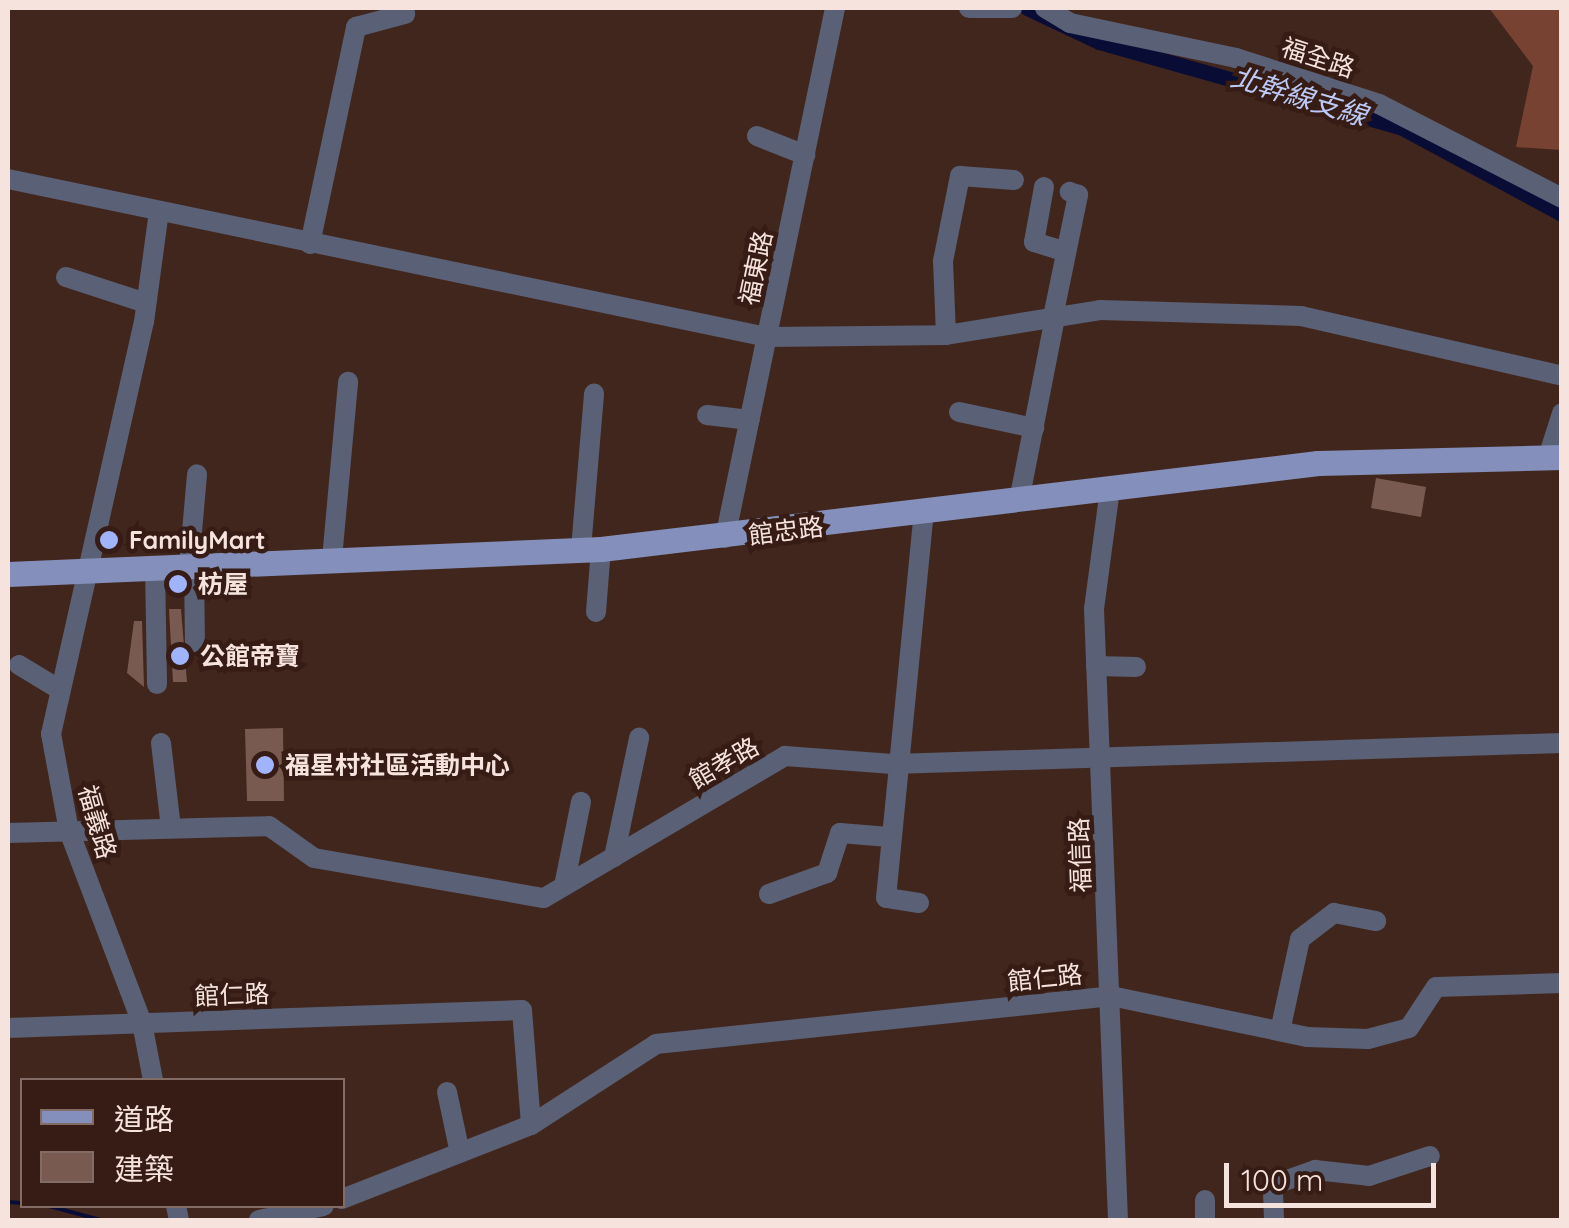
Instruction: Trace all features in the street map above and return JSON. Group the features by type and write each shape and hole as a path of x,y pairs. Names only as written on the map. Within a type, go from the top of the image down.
{"main road":[{"name":"館忠路","path":"8,574 591,549 725,538 1318,463 1555,457"}],"street":[{"name":"福東路","path":"725,538 836,8"},
{"path":"969,8 1012,8"},
{"name":"福全路","path":"1044,8 1070,23 1236,58 1379,104 1562,198"},
{"path":"310,244 356,26 405,14"},
{"path":"757,136 804,154"},
{"path":"946,335 943,261 960,176 1014,180"},
{"path":"8,179 767,337 946,335 1054,317 1301,316 1562,376"},
{"path":"1044,187 1034,242 1064,252"},
{"path":"1020,501 1064,252 1078,195 1070,192"},
{"name":"福義路","path":"153,1078 142,1022 70,831 51,734 83,570 146,303 159,211"},
{"path":"66,278 146,303"},
{"path":"332,559 348,382"},
{"path":"594,394 591,549 596,612"},
{"path":"958,412 1034,428"},
{"path":"1555,457 1562,413"},
{"path":"707,415 750,420"},
{"path":"195,642 191,565 197,474"},
{"name":"福信路","path":"1110,489 1096,666 1118,1220"},
{"path":"918,903 886,898 893,764 924,513"},
{"path":"156,567 157,684"},
{"path":"19,665 57,688"},
{"path":"1096,666 1136,667"},
{"path":"614,856 639,738"},
{"path":"161,743 171,828"},
{"name":"館孝路","path":"8,833 270,826 314,858 544,898 785,756 893,764 1562,743"},
{"path":"564,886 581,802"},
{"path":"769,894 826,873 840,833 889,837"},
{"path":"1280,1031 1300,939 1334,913 1376,921"},
{"name":"館仁路","path":"345,1197 531,1125 656,1044 1110,996 1280,1031 1368,1040 1409,1028 1436,987 1562,983"},
{"name":"館仁路","path":"8,1028 522,1010 531,1125"},
{"path":"447,1092 460,1153"},
{"path":"1274,1220 1273,1185 1315,1170 1368,1176 1430,1156"},
{"path":"259,1220 315,1208"}],"shaded area":[{"path":"1489,8 1561,8 1561,150 1516,147 1533,66"}],"building":[{"path":"1376,478 1426,487 1421,517 1371,508"},
{"name":"公館帝寶","path":"169,609 181,609 187,682 173,682"},
{"path":"134,621 142,621 144,687 127,673"},
{"name":"福星村社區活動中心","path":"283,728 284,801 247,801 245,729"}],"waterway":[{"name":"北幹線支線","path":"1027,8 1099,42 1402,128 1562,214"},
{"path":"8,1202 20,1203"},
{"path":"56,1208 101,1220"}],"place":[{"name":"FamilyMart","path":"109,540"},
{"name":"枋屋","path":"178,584"},
{"name":"公館帝寶","path":"180,656"},
{"name":"福星村社區活動中心","path":"265,765"}]}
